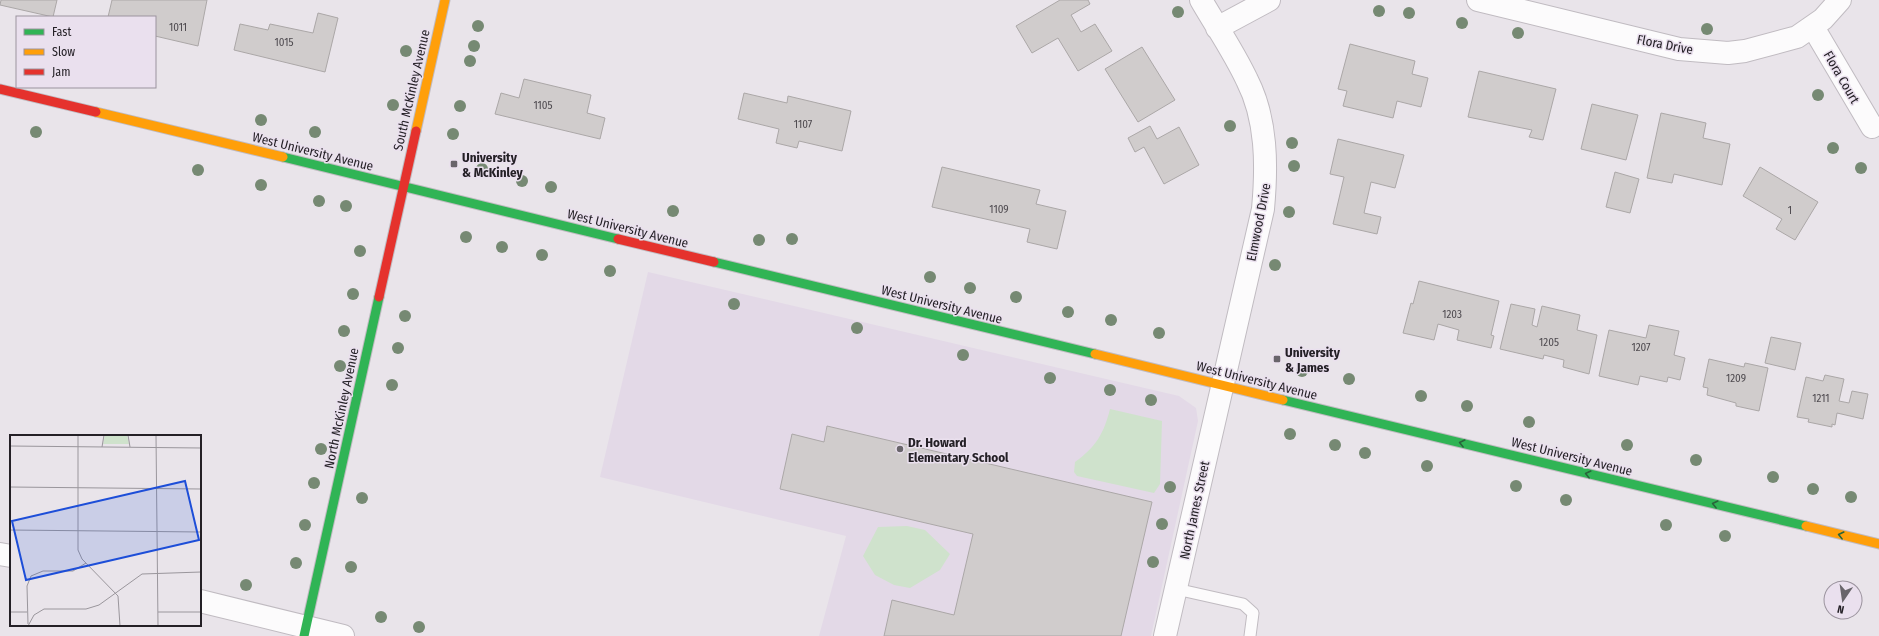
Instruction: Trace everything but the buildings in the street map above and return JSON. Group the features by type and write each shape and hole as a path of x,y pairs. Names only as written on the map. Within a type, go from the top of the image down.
{"main road":[{"name":"South McKinley Avenue","path":"403,186 444,0"},
{"name":"West University Avenue","path":"0,89 1879,544"},
{"name":"North McKinley Avenue","path":"305,632 403,186"}],"street":[{"name":"Elmwood Drive","path":"1201,0 1247,80 1254,98 1264,137 1266,177 1263,209 1222,385"},
{"path":"1218,28 1269,0"},
{"name":"Flora Drive","path":"1478,0 1679,49 1728,53 1745,51 1796,37 1823,20 1840,0"},
{"name":"Flora Court","path":"1813,27 1872,127"},
{"name":"North James Street","path":"1166,636 1222,385"},
{"path":"0,554 10,556"},
{"path":"201,601 305,632 343,636"}],"lane":[{"path":"1176,589 1243,604 1253,613 1250,636"}],"shaded area":[{"name":"Dr. Howard Elementary School","path":"648,272 1179,396 1196,408 1198,421 1151,636 819,636 846,536 600,477"}],"green space":[{"path":"1110,409 1162,421 1160,484 1154,493 1077,476 1074,472 1075,462 1094,445 1102,432"},
{"path":"907,526 925,530 950,554 940,570 910,588 894,585 875,575 863,556 878,527"}],"traffic: fast":[{"path":"283,157 618,239"},
{"path":"714,262 1095,354"},
{"path":"304,636 379,297"},
{"path":"1283,400 1806,526"}],"traffic: slow":[{"path":"416,131 445,0"},
{"path":"96,112 283,157"},
{"path":"1095,354 1283,400"},
{"path":"1806,526 1879,544"}],"traffic: jam":[{"path":"0,89 96,112"},
{"path":"379,297 416,131"},
{"path":"618,239 714,262"}],"place":[{"name":"University & McKinley","path":"454,164"},
{"name":"University & James","path":"1277,359"},
{"name":"Dr. Howard Elementary School","path":"900,449"}]}
